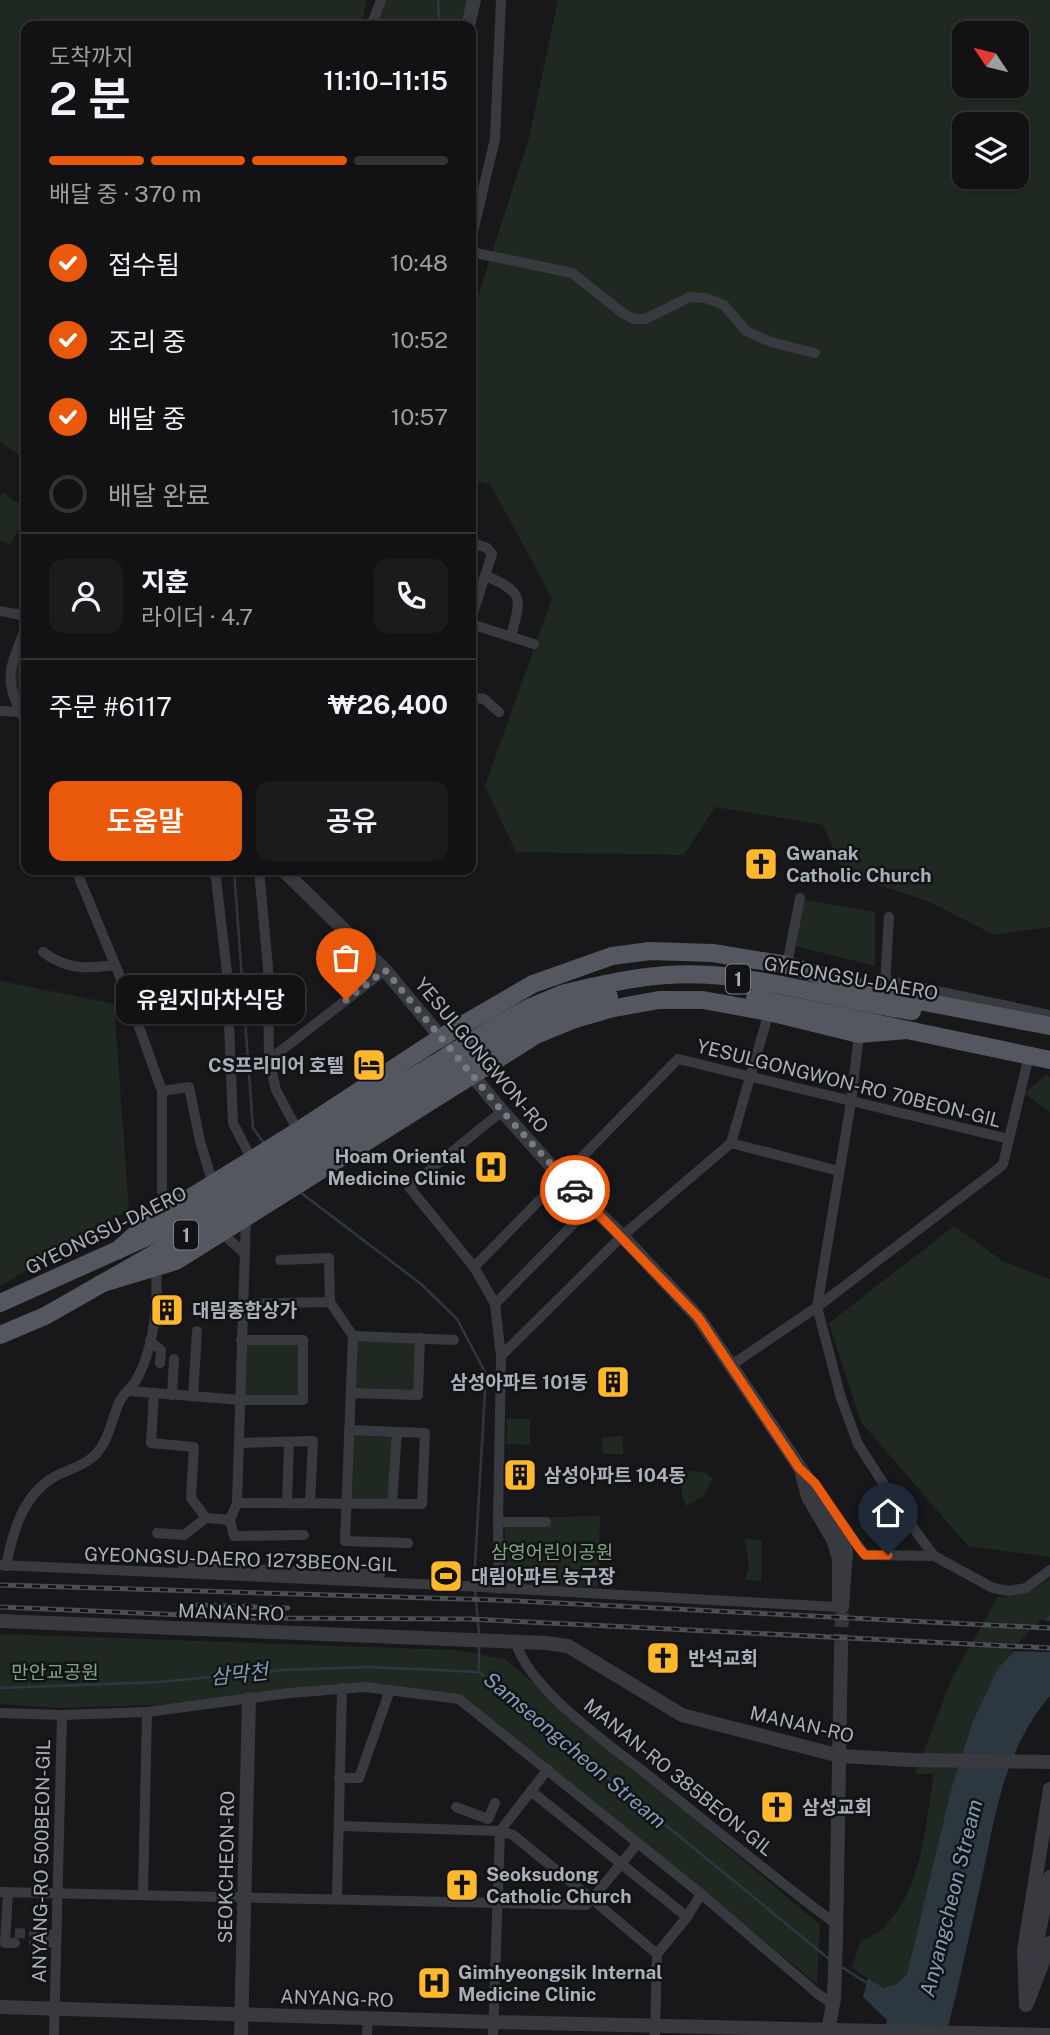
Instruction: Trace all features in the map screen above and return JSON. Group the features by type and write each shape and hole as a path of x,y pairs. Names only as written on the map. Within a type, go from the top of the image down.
{"main road":[{"path":"118,1250 146,1226 213,1184 261,1167 294,1134 440,1038 533,984 612,956 650,951 713,953 787,965 1050,1026"},
{"name":"GYEONGSU-DAERO","path":"565,1001 618,980 710,975 1050,1037"},
{"path":"886,990 914,1011"},
{"name":"GYEONGSU-DAERO","path":"565,1001 652,991 706,992 774,1001 1050,1060"},
{"path":"100,1284 176,1261 536,1035 576,1019 659,1000 703,1000 769,1012 859,1034 907,1030"},
{"name":"1","path":"261,1167 509,1036 565,1001"},
{"name":"GYEONGSU-DAERO","path":"0,1303 169,1227 261,1167"},
{"name":"GYEONGSU-DAERO","path":"0,1335 45,1316 175,1242 261,1167"}],"street":[{"path":"372,21 381,0"},
{"path":"469,21 474,0"},
{"path":"476,219 495,139 501,0"},
{"path":"476,253 572,273 634,319 645,319 690,297 706,298 724,305 746,331 771,342 815,353"},
{"path":"476,544 486,548 492,555 476,607"},
{"path":"486,576 508,586 519,601 511,636"},
{"path":"0,611 21,615"},
{"path":"476,624 534,644"},
{"path":"0,711 20,712 9,678 21,642"},
{"path":"476,698 484,699 499,712"},
{"path":"78,875 128,996 162,1091 162,1191 168,1211"},
{"path":"216,875 230,998 233,1122 261,1167"},
{"path":"259,875 268,968 269,1060 276,1090 294,1134"},
{"name":"YESULGONGWON-RO","path":"288,875 385,970 502,1111 698,1317 821,1502 843,1543 846,1552 842,1607"},
{"path":"787,965 800,898"},
{"path":"889,917 886,990 1050,1015"},
{"path":"43,952 66,966 79,969 115,965"},
{"path":"269,1060 385,970"},
{"path":"128,996 230,998"},
{"path":"501,1356 622,1236 731,1143 769,1012"},
{"path":"859,1034 851,1102 817,1307 841,1398 858,1444 934,1556 993,1588 1009,1591 1026,1588 1050,1570"},
{"path":"730,1366 817,1307 1003,1164 1029,1056"},
{"name":"YESULGONGWON-RO 70BEON-GIL","path":"562,1177 678,1059 1009,1139"},
{"path":"162,1091 189,1087 200,1141 213,1184"},
{"path":"497,1589 501,1356 495,1304 474,1267 409,1187 502,1111"},
{"path":"731,1143 839,1171"},
{"path":"474,1267 562,1177"},
{"path":"495,1304 591,1206"},
{"path":"246,1217 237,1503 230,1520 234,1535 304,1535"},
{"path":"221,1233 245,1254"},
{"path":"280,1260 329,1258 330,1303 353,1336 345,1541 408,1544"},
{"path":"3,1566 19,1518 32,1495 54,1477 86,1462 106,1440 120,1399 138,1377 150,1341 158,1301 156,1267"},
{"path":"244,1304 330,1303"},
{"path":"193,1397 197,1331"},
{"path":"353,1336 454,1340"},
{"path":"351,1393 418,1395 420,1338"},
{"path":"129,1391 241,1400 303,1400 303,1340 241,1340"},
{"path":"150,1341 160,1350 160,1363"},
{"path":"172,1395 174,1359"},
{"path":"154,1394 151,1443 194,1447 191,1498 206,1518"},
{"path":"237,1503 422,1504 425,1433 349,1430"},
{"path":"393,1503 397,1432"},
{"path":"239,1443 313,1441 310,1503"},
{"path":"287,1503 289,1442"},
{"path":"799,1468 815,1483 865,1555 934,1556"},
{"name":"GYEONGSU-DAERO 1273BEON-GIL","path":"3,1566 334,1577 497,1589 836,1607 837,1559 832,1542 806,1497 799,1468"},
{"path":"157,1534 184,1535 206,1518 230,1520"},
{"path":"498,1522 546,1522"},
{"path":"183,1567 334,1577 380,1574"},
{"name":"MANAN-RO","path":"0,1621 568,1646 682,1715 840,1756 1049,1762"},
{"name":"MANAN-RO 385BEON-GIL","path":"516,1643 524,1663 556,1700 836,1931"},
{"path":"827,2032 833,2002 836,1931 841,1648"},
{"path":"0,1713 147,1713 342,1688 390,1690 459,1699 701,1894 818,1994 833,2002"},
{"path":"337,1898 342,1688"},
{"path":"339,1778 359,1778 390,1690"},
{"name":"SEOKCHEON-RO","path":"241,2035 249,1699"},
{"path":"143,1894 147,1713"},
{"name":"ANYANG-RO 500BEON-GIL","path":"54,2035 62,1715"},
{"path":"493,2029 500,1831 548,1769"},
{"path":"1026,2005 1024,1950 1050,1789"},
{"path":"531,1791 687,1917"},
{"path":"456,1807 488,1819 495,1803"},
{"path":"339,1826 500,1831 513,1835 657,1954"},
{"path":"12,1936 3,1917 4,1892 586,1905 638,1843"},
{"path":"1021,2034 1026,2005 1045,1954 1050,1877"},
{"path":"655,2030 657,1954 687,1917 701,1894"},
{"path":"34,1939 55,1938"},
{"name":"ANYANG-RO","path":"0,2007 368,2018 493,2029 827,2032 849,2029 1050,2035"},
{"path":"367,2035 368,2018"}],"green space":[{"path":"0,0 367,0 362,21 21,21 21,456 0,441"},
{"path":"380,0 472,0 466,21 372,21"},
{"path":"558,0 1050,0 1050,927 994,935 930,902 843,873 823,825 715,807 684,855 516,852 485,786 552,598 490,484 476,482 476,302 529,138"},
{"path":"3,493 21,505 21,526 10,545 0,541 0,496"},
{"path":"21,648 21,702 13,681"},
{"path":"805,900 875,912 875,966 795,946"},
{"path":"0,981 114,1004 129,1210 0,1286"},
{"path":"1046,1075 1050,1077 1050,1112 1024,1093"},
{"path":"954,1226 1004,1262 1050,1279 1050,1557 968,1546 861,1422 829,1323"},
{"path":"353,1336 420,1338 418,1395 351,1393"},
{"path":"241,1340 303,1340 303,1400 241,1400"},
{"path":"507,1419 530,1419 530,1445 506,1444"},
{"path":"349,1430 397,1432 392,1503 346,1503"},
{"path":"623,1436 623,1454 602,1454 603,1437"},
{"path":"688,1471 704,1472 713,1478 704,1495 687,1506 682,1488"},
{"name":"삼영어린이공원","path":"600,1516 598,1587 504,1586 505,1518"},
{"path":"745,1539 762,1540 761,1581 745,1580 749,1567"},
{"path":"1050,1579 1050,1615 998,1668 951,1790 907,1974 896,1984 884,1988 852,1968 860,1942 881,1930 896,1912 907,1895 914,1876 934,1774 915,1774 952,1678 998,1597 1025,1592"},
{"name":"만안교공원","path":"0,1634 454,1650 505,1659 820,1925 817,1984 461,1694 391,1686 179,1704 60,1708 0,1704"}],"water":[{"name":"Anyangcheon Stream","path":"1050,1615 1050,1696 1023,1737 998,1802 946,2035 884,2035 887,2020 863,1997 868,1978 884,1988 896,1984 907,1974 951,1790 973,1721 998,1668"}],"pier":[{"path":"1040,1620 1050,1621 1050,1652 1011,1651"}],"waterway":[{"name":"Samseongcheon Stream","path":"438,0 439,21"},
{"name":"Samseongcheon Stream","path":"234,875 253,1128 265,1145"},
{"name":"Samseongcheon Stream","path":"300,1192 421,1284 457,1319 486,1374 474,1582"},
{"name":"Samseongcheon Stream","path":"475,1589 479,1634"},
{"name":"Samseongcheon Stream","path":"479,1645 479,1672 829,1959"},
{"name":"삼막천","path":"0,1688 159,1682 284,1670 369,1667 479,1672"},
{"name":"Samseongcheon Stream","path":"840,1966 867,1983"}],"tunnel":[{"path":"841,1648 842,1607"},
{"path":"15,1933 34,1934"}],"railway":[{"path":"0,1585 496,1600 1050,1628"},
{"path":"197,1605 288,1608"},
{"path":"0,1607 254,1618 469,1619 1050,1648"}],"way so far":[{"path":"346,1000 385,970 502,1111 575,1190"}],"place":[{"name":"Gwanak Catholic Church","path":"761,864"},
{"name":"유원지마차식당","path":"346,1000"},
{"name":"CS프리미어 호텔","path":"369,1065"},
{"name":"Hoam Oriental Medicine Clinic","path":"491,1167"},
{"name":"대림종합상가","path":"167,1310"},
{"name":"삼성아파트 101동","path":"613,1382"},
{"name":"삼성아파트 104동","path":"520,1475"},
{"name":"대림아파트 농구장","path":"446,1576"},
{"name":"반석교회","path":"663,1658"},
{"name":"삼성교회","path":"777,1807"},
{"name":"Seoksudong Catholic Church","path":"462,1885"},
{"name":"Gimhyeongsik Internal Medicine Clinic","path":"434,1983"}],"route":[{"path":"575,1190 698,1317 799,1468 815,1483 865,1555 888,1555"}]}
